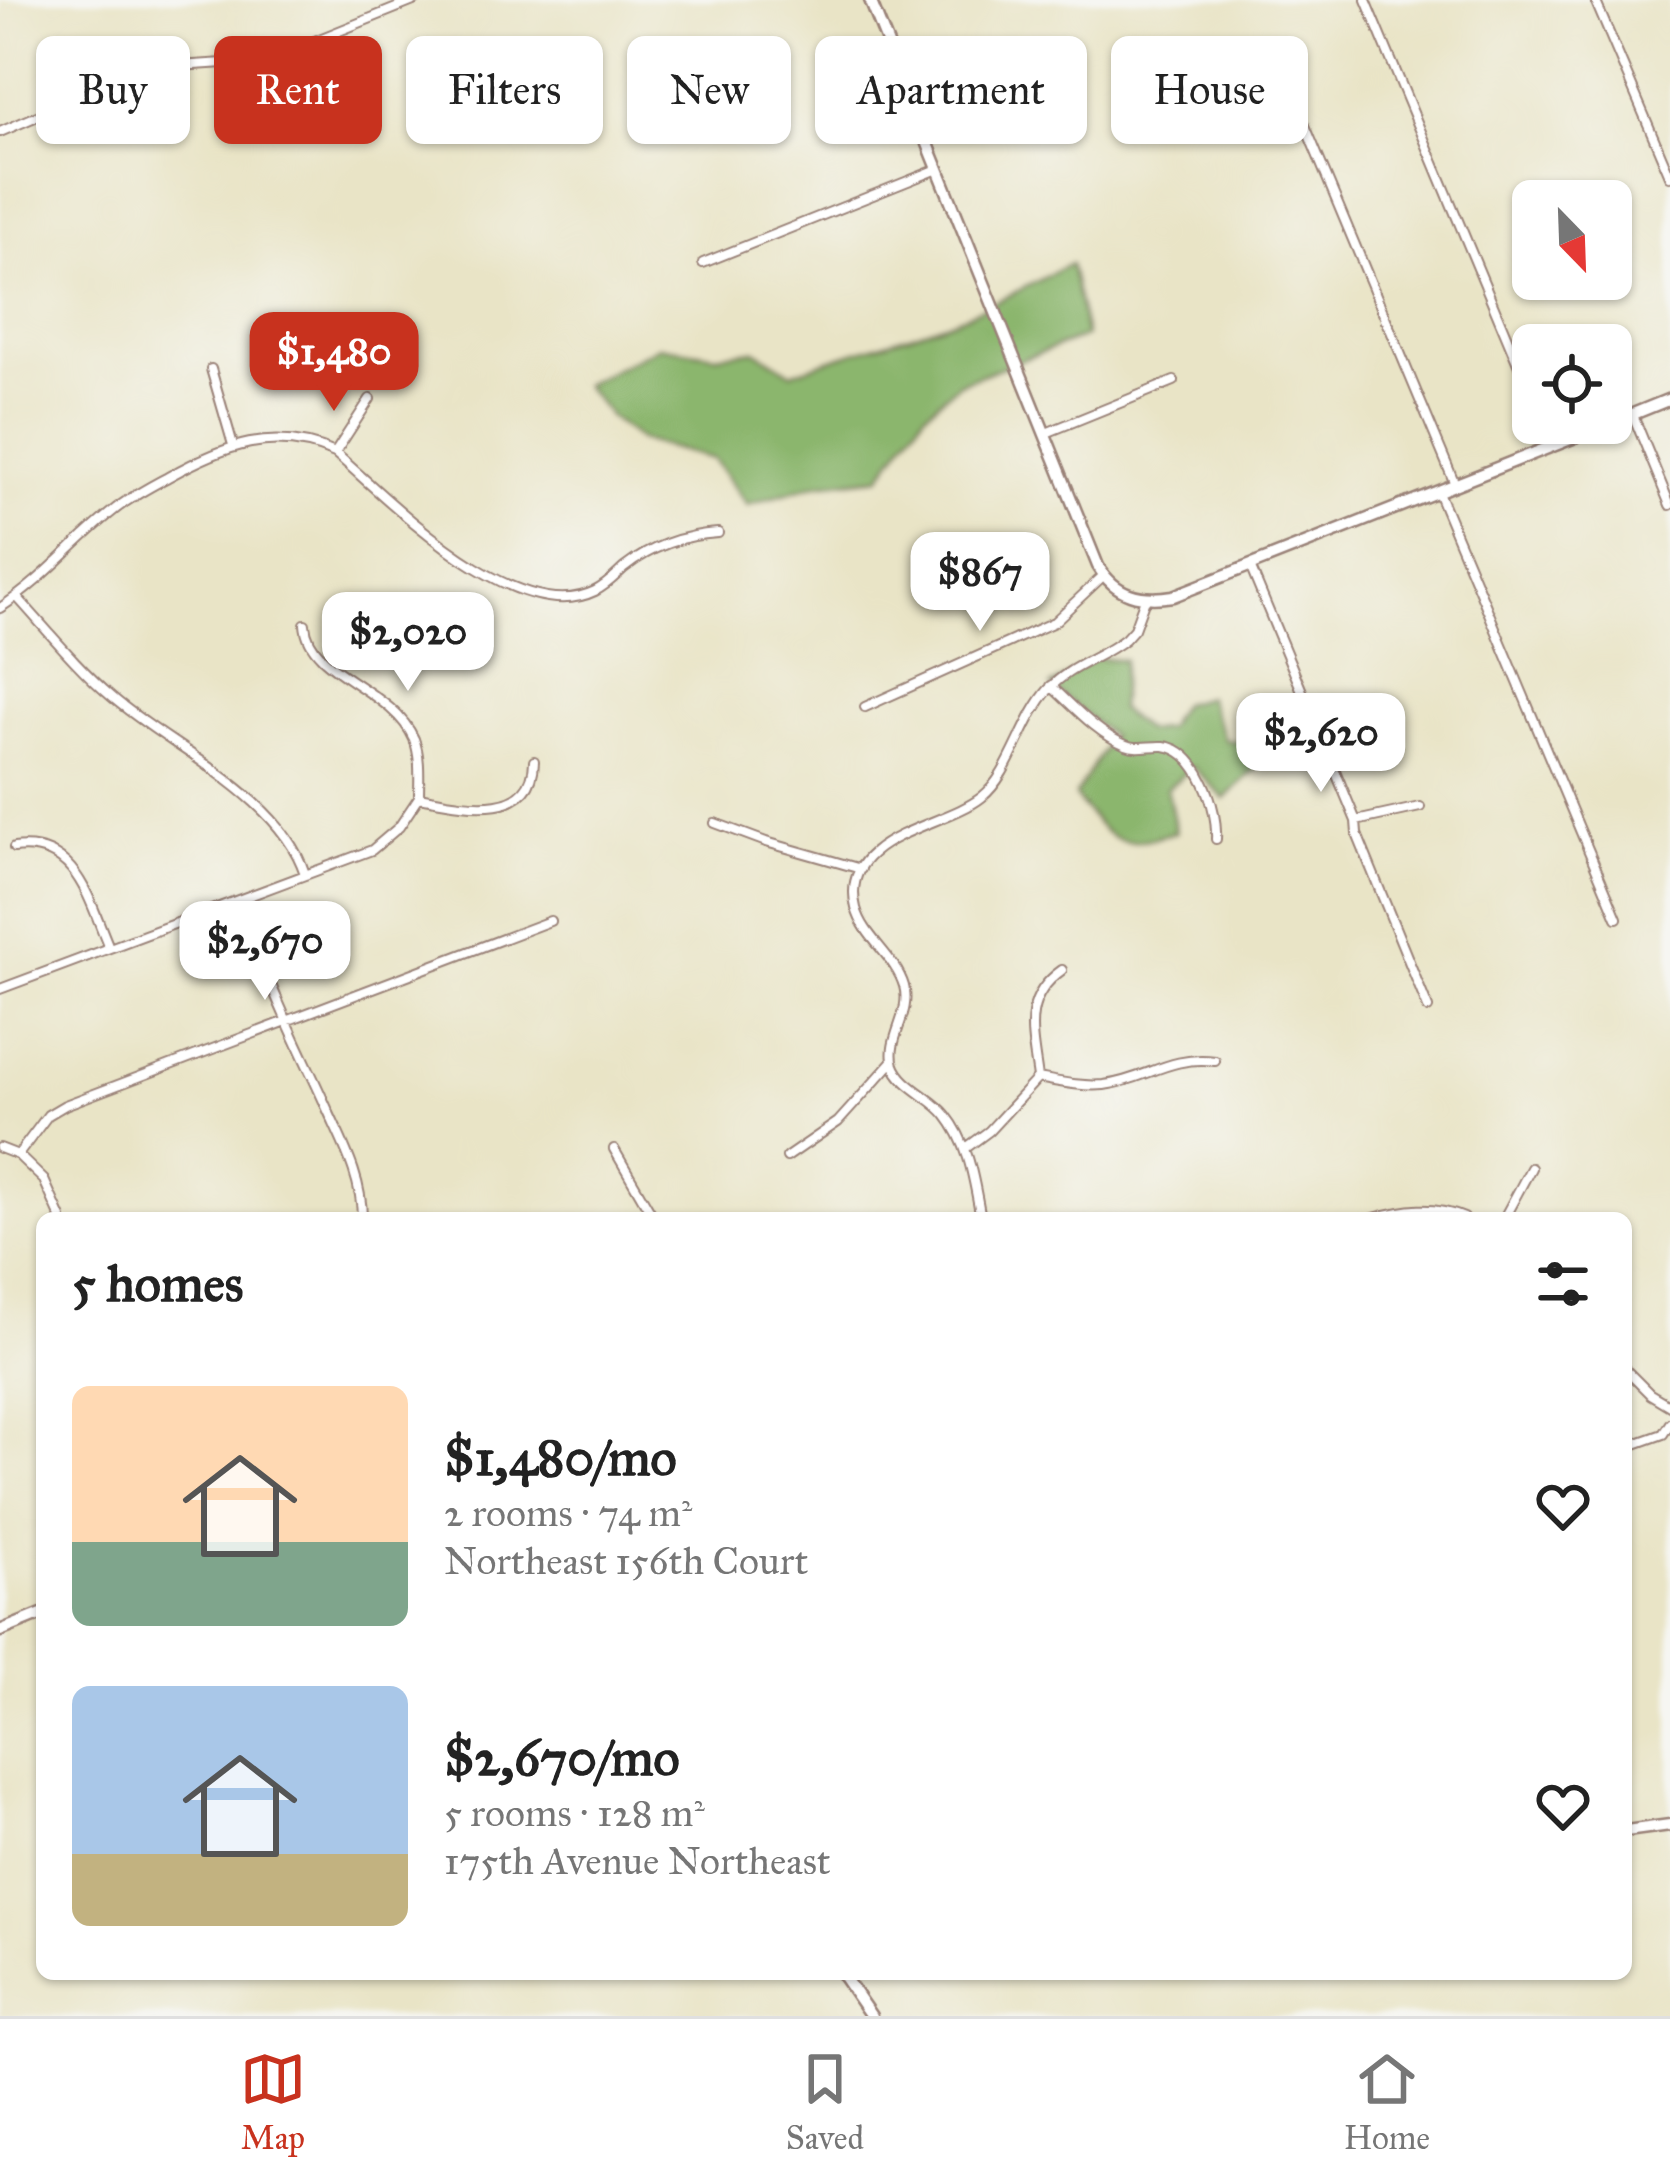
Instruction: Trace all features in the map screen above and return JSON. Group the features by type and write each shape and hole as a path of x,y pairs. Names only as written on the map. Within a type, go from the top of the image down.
{"street":[{"path":"0,132 149,68 254,61 416,0"},
{"path":"870,0 1104,575 1126,594 1144,599 1173,596 1552,445"},
{"path":"1366,0 1512,350"},
{"path":"1595,0 1670,176"},
{"path":"1308,135 1455,484"},
{"path":"703,263 940,169"},
{"path":"211,369 232,445"},
{"path":"1046,433 1174,381"},
{"path":"335,454 370,399"},
{"path":"1670,400 1633,415 1670,505"},
{"path":"0,608 116,508 232,445 282,439 311,443 335,454 463,560 536,595 577,598 686,535 718,533"},
{"path":"1438,492 1617,918"},
{"path":"1250,566 1428,1008"},
{"path":"865,706 1054,622 1104,575"},
{"path":"17,597 113,698 273,819 296,848 305,874"},
{"path":"787,1157 838,1122 893,1061 907,1007 901,977 856,910 861,869 877,849 984,795 1051,686 1125,639 1134,629 1144,599"},
{"path":"0,989 372,850 399,826 419,797 419,762 407,727 363,685 314,654 305,624"},
{"path":"1051,686 1123,744 1179,751 1191,762 1217,822 1216,838"},
{"path":"419,797 497,806 526,789 534,761"},
{"path":"1356,821 1420,807"},
{"path":"715,823 861,869"},
{"path":"14,848 49,850 72,867 109,947"},
{"path":"244,899 287,1018 360,1186 362,1212"},
{"path":"18,1155 48,1115 65,1105 550,921"},
{"path":"966,1148 989,1131 1038,1078 1033,1007 1045,982 1062,970"},
{"path":"1038,1078 1106,1084 1175,1060 1214,1061"},
{"path":"893,1061 897,1072 949,1118 966,1148 980,1212"},
{"path":"0,1148 18,1155 44,1180 59,1212"},
{"path":"614,1149 651,1212"},
{"path":"1507,1212 1531,1168"},
{"path":"1394,1212 1441,1212"},
{"path":"1632,1376 1670,1406"},
{"path":"1632,1445 1663,1434 1670,1423"},
{"path":"0,1631 36,1616"},
{"path":"1632,1830 1670,1825"},
{"path":"846,1980 871,2016"}],"green space":[{"path":"1070,264 1086,336 959,383 924,414 880,477 817,484 747,505 713,459 640,440 611,418 584,385 659,346 716,355 755,350 792,373 952,321"},
{"path":"1096,658 1124,660 1119,709 1146,731 1166,728 1181,704 1207,697 1225,740 1243,743 1256,768 1225,799 1193,767 1167,788 1176,832 1141,841 1107,833 1075,796 1111,736 1051,686"}]}
